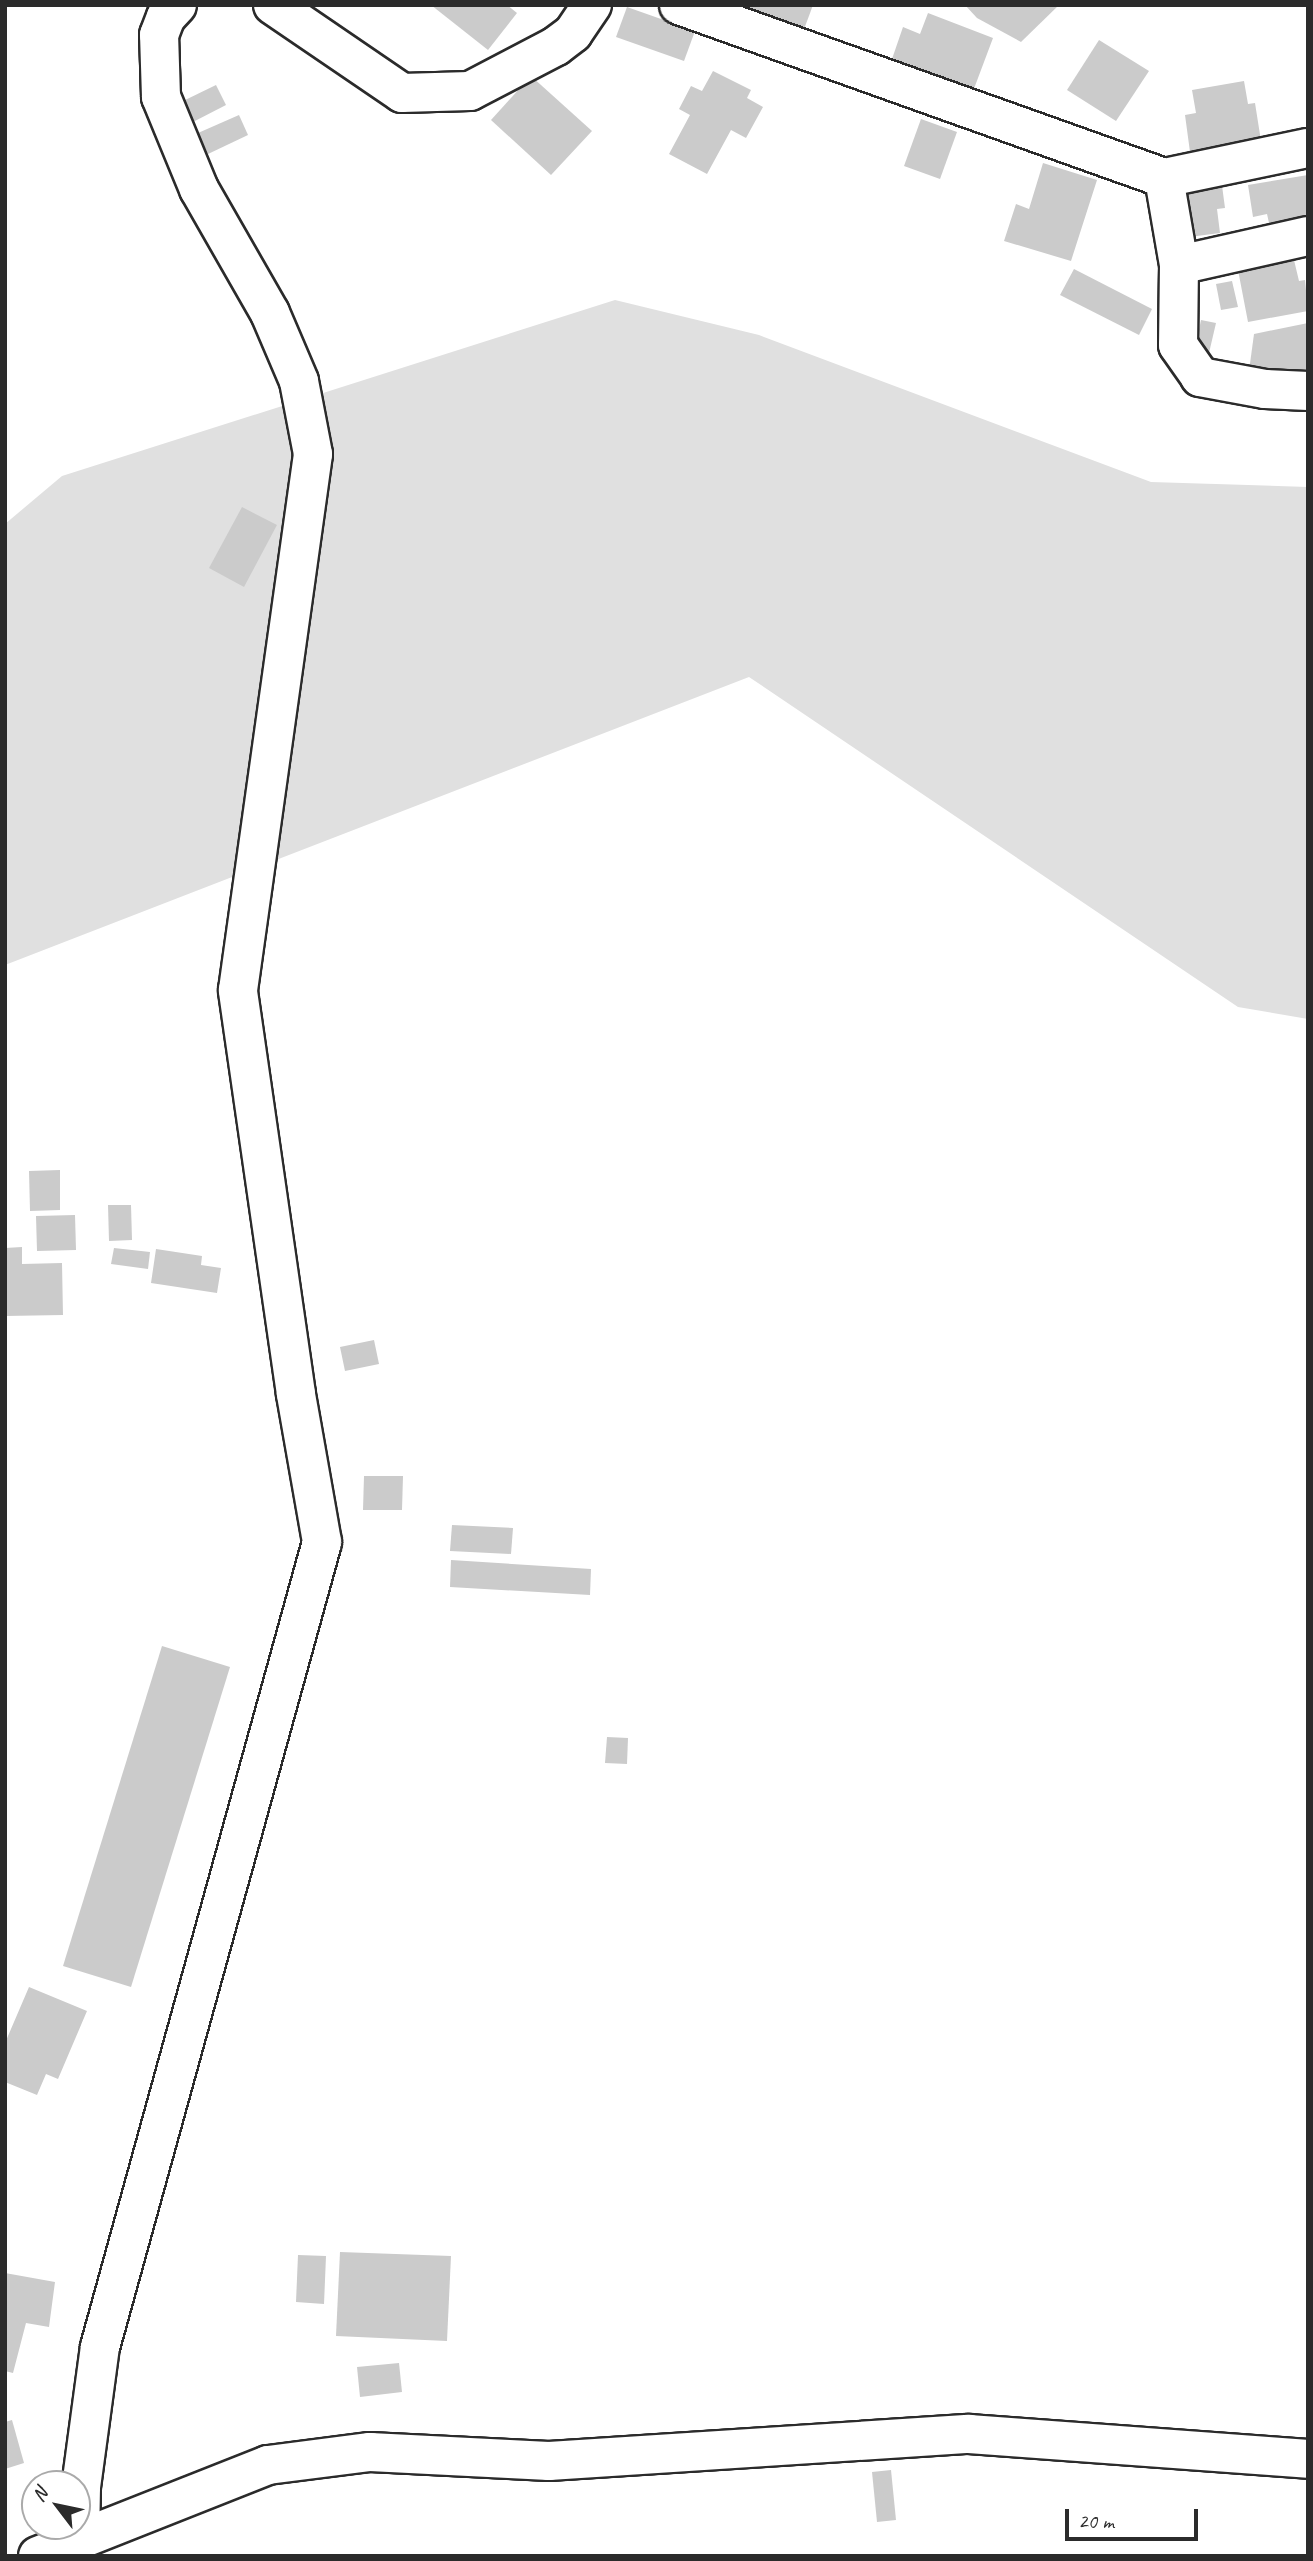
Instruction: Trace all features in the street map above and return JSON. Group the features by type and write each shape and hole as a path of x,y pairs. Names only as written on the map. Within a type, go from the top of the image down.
{"street":[{"path":"83,2470 100,2347 322,1542 296,1394 238,990 313,454 299,381 270,313 199,189 161,97 159,35 166,17 177,5"},
{"path":"273,5 402,93 470,90 556,46 573,33 592,5"},
{"path":"679,5 1164,178 1308,148"},
{"path":"1164,178 1180,265 1178,345 1200,377 1265,389 1308,391"},
{"path":"1180,265 1308,236"},
{"path":"91,2535 268,2465 370,2452 549,2461 969,2434 1308,2459"},
{"path":"38,2556 78,2540"}],"shaded area":[{"path":"615,300 759,335 1151,482 1308,487 1308,1019 1238,1007 749,677 5,965 5,524 62,476"}],"building":[{"path":"431,5 507,5 517,13 488,50"},
{"path":"736,5 813,5 803,32"},
{"path":"965,5 1059,5 1021,42 977,18"},
{"path":"627,7 695,31 684,61 616,37"},
{"path":"928,13 993,38 972,94 934,79 935,74 892,59 903,27 920,34"},
{"path":"1099,40 1149,71 1116,121 1067,90"},
{"path":"713,71 751,90 747,98 763,107 746,138 731,130 707,174 669,154 690,115 679,109 691,86 702,91"},
{"path":"531,76 592,131 551,175 491,120"},
{"path":"1244,81 1248,104 1255,103 1261,141 1190,152 1185,115 1196,113 1192,90"},
{"path":"216,85 226,105 191,123 181,102"},
{"path":"239,115 248,135 208,154 198,133"},
{"path":"921,119 957,132 940,179 904,166"},
{"path":"1043,163 1097,180 1071,261 1004,241 1016,204 1029,209"},
{"path":"1308,175 1308,216 1269,223 1267,214 1253,217 1248,185"},
{"path":"1221,178 1225,208 1217,209 1220,233 1189,237 1182,183"},
{"path":"1294,260 1299,281 1305,280 1308,311 1248,322 1238,270"},
{"path":"1074,269 1152,309 1139,335 1060,295"},
{"path":"1232,281 1238,307 1221,310 1216,284"},
{"path":"1201,320 1216,323 1209,353 1195,349"},
{"path":"1308,323 1308,379 1249,371 1254,334"},
{"path":"242,507 277,525 244,587 209,568"},
{"path":"60,1170 60,1210 30,1211 29,1171"},
{"path":"108,1205 131,1205 132,1240 109,1241"},
{"path":"75,1215 76,1250 37,1251 36,1216"},
{"path":"22,1247 22,1264 62,1263 63,1315 5,1316 5,1248"},
{"path":"114,1248 150,1252 148,1269 111,1264"},
{"path":"156,1249 202,1256 201,1265 221,1268 217,1293 151,1283"},
{"path":"374,1340 379,1364 345,1371 340,1347"},
{"path":"364,1476 403,1476 402,1510 363,1510"},
{"path":"452,1525 513,1528 511,1554 450,1551"},
{"path":"451,1560 591,1569 590,1595 450,1587"},
{"path":"162,1646 230,1667 131,1987 63,1966"},
{"path":"607,1737 628,1738 627,1764 605,1763"},
{"path":"29,1987 87,2011 58,2079 46,2074 37,2095 5,2082 5,2043"},
{"path":"340,2252 451,2256 447,2341 336,2336"},
{"path":"298,2255 326,2256 324,2304 296,2302"},
{"path":"5,2273 55,2282 49,2327 26,2323 13,2373 5,2371"},
{"path":"399,2363 402,2392 360,2397 357,2367"},
{"path":"12,2420 24,2463 5,2469 5,2422"},
{"path":"891,2470 896,2520 877,2522 872,2472"}]}
